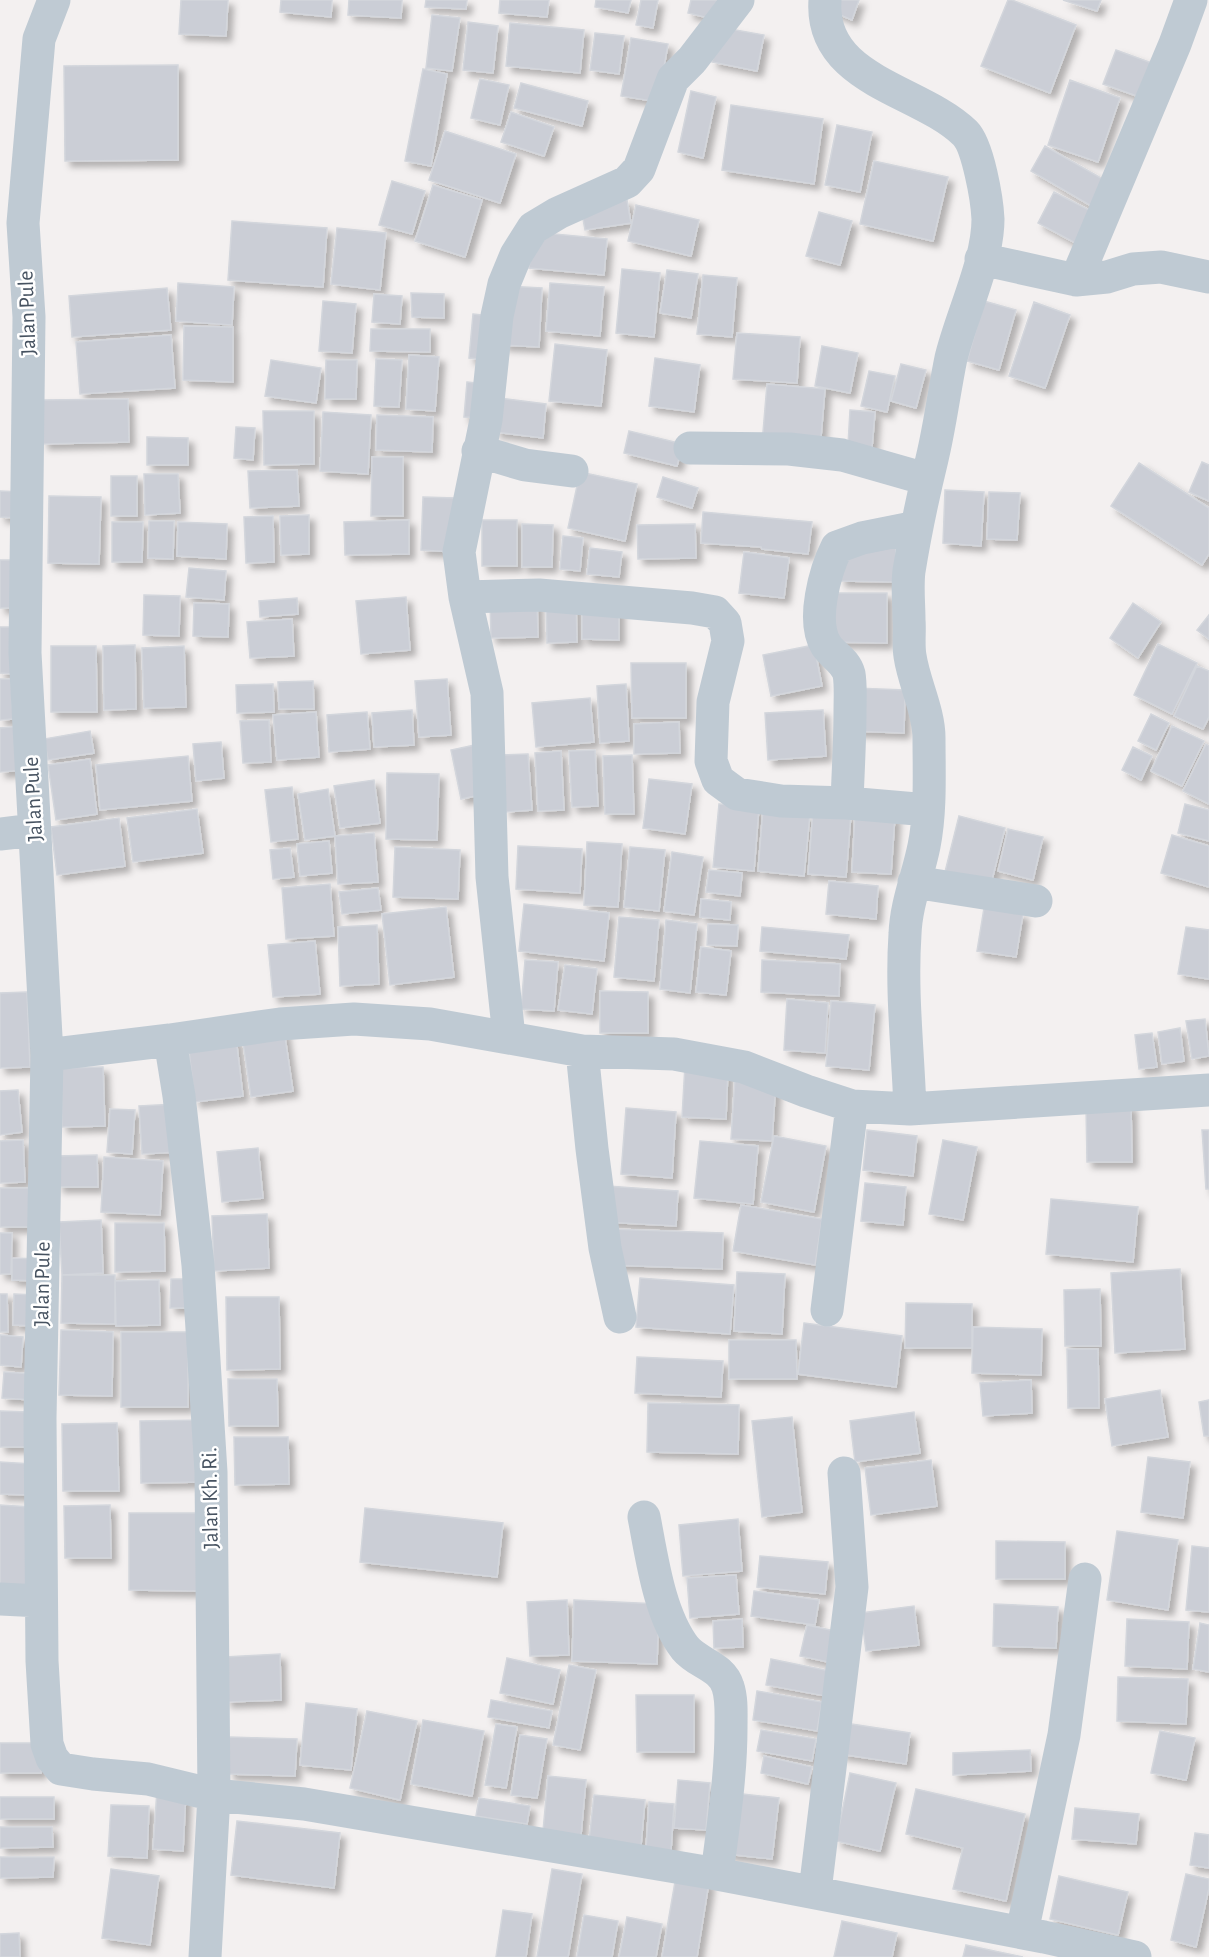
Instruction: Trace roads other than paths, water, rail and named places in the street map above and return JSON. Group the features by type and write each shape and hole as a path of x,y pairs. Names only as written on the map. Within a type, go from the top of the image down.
{"street":[{"name":"Jalan Pule","path":"54,0 39,39 23,223 29,317 25,653 46,1055 40,1418 40,1601 47,1744 52,1758 61,1769 148,1779 214,1795"},
{"path":"508,1037 492,877 487,693 465,597 459,552 486,420 497,316 504,285 516,255 533,228 558,213 627,182 639,169 673,79 692,60 738,0"},
{"path":"825,0 824,17 835,45 846,58 884,86 942,115 967,134 978,159 986,197 987,239 952,357 932,460 926,479 909,576 910,654 929,732 928,810 924,846 914,882 905,931 904,971 910,1109"},
{"path":"1076,280 1176,44 1191,0"},
{"path":"981,259 1076,280 1107,277 1133,269 1161,267 1209,277"},
{"path":"690,448 789,449 842,455 926,479"},
{"path":"478,451 525,465 572,471"},
{"path":"847,803 850,738 848,673 843,661 826,645 822,632 820,610 825,578 837,547 862,538 917,527"},
{"path":"465,597 539,595 715,612 725,623 728,641 714,702 711,761 718,780 737,794 781,801 847,803 928,810"},
{"path":"0,834 34,830"},
{"path":"914,882 1036,901"},
{"path":"46,1055 280,1024 354,1019 430,1024 582,1051 674,1053 744,1067 852,1106 910,1109 1209,1090"},
{"name":"Jalan Kh. Ri.","path":"170,1040 179,1096 198,1265 211,1472 214,1795 205,1957"},
{"path":"582,1051 605,1248 620,1317"},
{"path":"827,1310 852,1106"},
{"path":"815,1891 852,1587 844,1473"},
{"path":"644,1517 658,1583 672,1625 686,1649 701,1662 722,1673 729,1687 731,1754 717,1874"},
{"path":"1035,1942 1085,1579"},
{"path":"0,1599 40,1601"},
{"path":"214,1795 304,1803 815,1891 1035,1942 1135,1957"}]}
